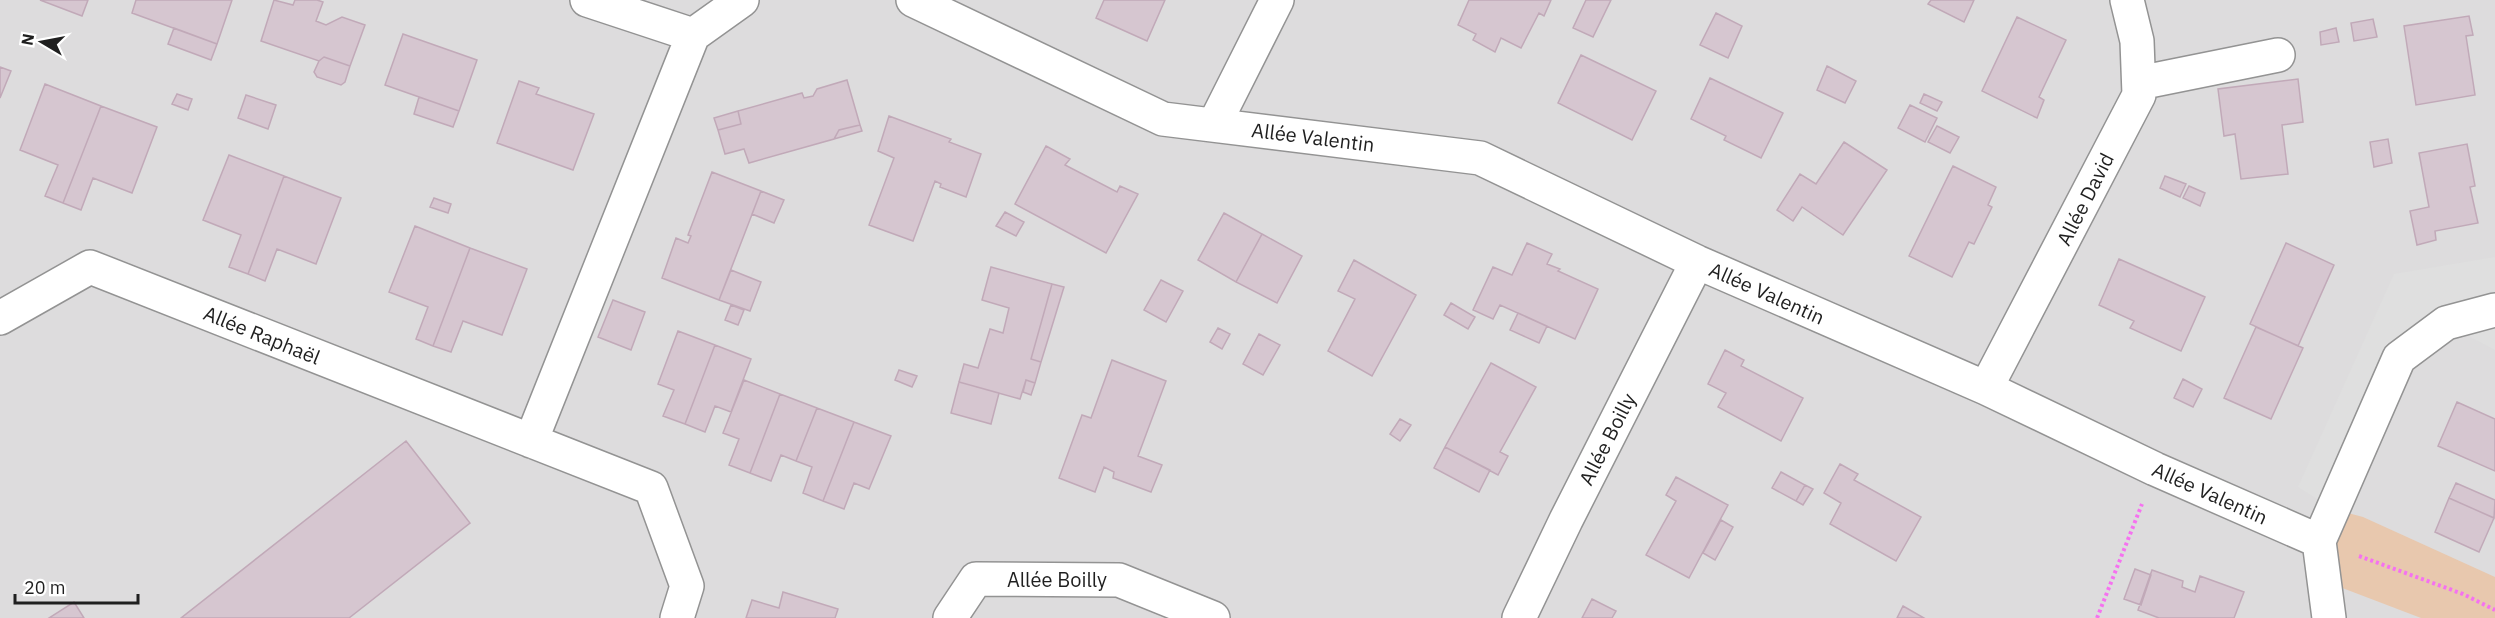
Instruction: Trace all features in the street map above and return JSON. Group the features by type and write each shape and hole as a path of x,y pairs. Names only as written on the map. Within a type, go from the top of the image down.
{"street":[{"path":"587,0 693,35"},
{"path":"531,441 693,35 742,0"},
{"name":"Allée Valentin","path":"913,0 1163,119 1480,158 1696,262 1986,388 2155,469 2319,541"},
{"path":"1214,125 1276,0"},
{"name":"Allée David","path":"1986,388 2139,95 2137,41 2127,0"},
{"path":"2139,83 2278,55"},
{"name":"Allée Boilly","path":"1520,618 1566,519 1696,262"},
{"name":"Allée Raphaël","path":"0,318 90,267 651,488 687,586 677,618"},
{"path":"2329,618 2319,541 2399,358 2446,323 2495,310"},
{"name":"Allée Boilly","path":"950,618 976,579 1040,578 1119,580 1213,618"}],"path":[{"path":"2097,618 2155,469"},
{"path":"2319,541 2463,594 2495,610"}],"shaded area":[{"path":"0,0 2495,0 2495,618 0,618"},
{"path":"2495,257 2495,350 2446,324 2399,358 2333,509 2298,487 2394,274"},
{"path":"2333,509 2363,517 2495,577 2495,618 2421,618 2324,581"}],"building":[{"path":"40,0 88,0 82,16"},
{"path":"136,0 232,0 217,44 132,13"},
{"path":"274,0 293,5 295,0 317,0 323,2 316,21 326,25 342,17 365,25 350,66 324,57 319,61 261,41"},
{"path":"1104,0 1165,0 1147,41 1096,18"},
{"path":"1469,0 1551,0 1544,16 1539,13 1521,48 1501,38 1495,52 1473,40 1476,34 1458,25"},
{"path":"1586,0 1611,0 1593,37 1573,28"},
{"path":"1931,0 1974,0 1964,22 1928,4"},
{"path":"1716,13 1742,26 1728,58 1700,45"},
{"path":"2469,16 2473,35 2466,36 2475,95 2416,105 2404,26"},
{"path":"2017,17 2066,40 2039,97 2044,100 2037,118 1982,91"},
{"path":"2373,19 2377,37 2354,41 2351,23"},
{"path":"174,28 217,44 211,60 168,44"},
{"path":"2336,28 2339,42 2321,45 2320,32"},
{"path":"403,34 477,60 459,111 385,85"},
{"path":"1581,55 1656,91 1632,140 1558,103"},
{"path":"324,57 350,66 345,82 341,85 317,77 314,72 319,61"},
{"path":"1827,66 1856,81 1845,103 1817,90"},
{"path":"0,67 11,71 0,98"},
{"path":"1710,78 1783,113 1761,158 1724,140 1726,136 1691,119"},
{"path":"2298,79 2303,122 2282,125 2288,174 2241,179 2235,134 2224,136 2218,89"},
{"path":"847,80 860,125 839,130 834,139 749,163 744,149 725,154 718,130 741,124 738,111 802,93 804,98 813,96 817,89"},
{"path":"519,81 539,88 536,94 594,114 573,170 497,143"},
{"path":"45,84 101,106 63,203 45,196 58,165 20,150"},
{"path":"177,94 192,99 188,110 172,104"},
{"path":"1924,94 1942,102 1937,111 1920,103"},
{"path":"246,95 276,105 268,129 238,118"},
{"path":"419,97 459,111 453,127 414,114"},
{"path":"1910,105 1937,118 1925,142 1898,128"},
{"path":"101,106 157,127 132,193 93,178 81,210 63,203"},
{"path":"738,111 741,124 718,130 714,118"},
{"path":"889,116 951,139 949,142 981,154 966,197 940,187 941,184 935,181 913,241 869,225 894,158 878,151"},
{"path":"860,125 862,131 834,139 839,130"},
{"path":"1937,126 1959,137 1950,153 1928,142"},
{"path":"2388,139 2392,163 2374,167 2370,142"},
{"path":"1844,142 1887,170 1843,235 1802,207 1793,221 1777,210 1800,174 1816,184"},
{"path":"2467,144 2475,186 2470,187 2478,223 2435,231 2436,240 2417,245 2410,211 2429,207 2419,153"},
{"path":"1046,146 1070,159 1065,165 1117,192 1120,186 1138,194 1106,253 1015,204"},
{"path":"229,155 284,176 248,274 229,267 241,235 203,220"},
{"path":"1953,166 1996,187 1988,205 1992,207 1974,244 1969,242 1952,277 1909,256"},
{"path":"712,172 761,191 719,300 662,278 676,238 688,243 691,236 688,235"},
{"path":"284,176 341,198 316,264 277,249 265,281 248,274"},
{"path":"2165,176 2186,184 2180,197 2160,188"},
{"path":"2189,186 2205,193 2200,206 2183,198"},
{"path":"761,191 784,200 774,223 752,214"},
{"path":"434,198 451,204 448,213 430,207"},
{"path":"1005,212 1024,222 1016,236 996,226"},
{"path":"1224,213 1262,234 1236,282 1198,260"},
{"path":"415,226 470,248 433,346 416,339 428,307 389,292"},
{"path":"1262,234 1302,256 1277,303 1236,282"},
{"path":"1527,243 1552,254 1547,264 1598,289 1575,339 1500,305 1493,319 1473,310 1493,267 1512,275"},
{"path":"2286,243 2334,265 2298,346 2250,324"},
{"path":"470,248 527,269 502,335 463,321 451,352 433,346"},
{"path":"2119,259 2205,297 2181,351 2130,328 2134,321 2099,305"},
{"path":"1354,260 1416,295 1372,376 1328,351 1355,299 1338,291"},
{"path":"991,267 1052,284 1031,359 1041,362 1035,383 1026,380 1020,399 959,382 964,364 978,368 990,329 1003,333 1009,308 982,300"},
{"path":"731,270 761,282 750,311 719,300"},
{"path":"1161,280 1183,291 1166,322 1144,310"},
{"path":"1052,284 1064,287 1041,362 1031,359"},
{"path":"613,300 645,312 631,350 598,337"},
{"path":"1451,303 1475,317 1468,329 1444,315"},
{"path":"731,305 744,310 738,325 725,320"},
{"path":"1518,313 1547,326 1539,343 1510,330"},
{"path":"2256,327 2303,348 2271,419 2224,398"},
{"path":"1218,328 1230,334 1222,349 1210,342"},
{"path":"678,331 715,345 685,424 663,416 674,390 658,384"},
{"path":"1259,334 1280,345 1263,375 1243,364"},
{"path":"715,345 751,359 731,412 715,406 705,432 685,424"},
{"path":"1725,350 1744,360 1741,366 1803,398 1781,441 1718,407 1726,393 1708,384"},
{"path":"1112,360 1166,381 1138,456 1162,465 1151,492 1113,478 1114,472 1104,467 1095,492 1059,478 1082,415 1091,418"},
{"path":"1491,363 1536,387 1500,452 1508,456 1498,475 1445,447"},
{"path":"899,370 917,376 912,387 895,380"},
{"path":"2183,379 2202,389 2193,407 2174,398"},
{"path":"744,380 780,394 750,473 729,465 739,439 723,433"},
{"path":"1026,380 1035,383 1031,395 1023,392"},
{"path":"959,382 999,393 991,424 951,413"},
{"path":"780,394 817,408 796,461 781,455 771,481 750,473"},
{"path":"2457,402 2495,419 2495,471 2438,446"},
{"path":"817,408 854,422 823,501 803,493 812,467 796,461"},
{"path":"1400,419 1411,425 1400,441 1390,434"},
{"path":"854,422 891,436 869,489 854,483 844,509 823,501"},
{"path":"406,441 470,523 349,618 181,618"},
{"path":"1445,447 1490,470 1479,492 1434,468"},
{"path":"1840,464 1858,474 1854,480 1921,517 1896,561 1830,524 1841,503 1824,493"},
{"path":"1781,472 1805,485 1796,501 1772,488"},
{"path":"1676,477 1728,505 1689,578 1646,555 1676,501 1666,495"},
{"path":"2456,483 2495,500 2494,518 2449,498"},
{"path":"1805,485 1813,489 1803,505 1796,501"},
{"path":"2449,498 2494,518 2479,552 2435,532"},
{"path":"1721,520 1733,527 1715,560 1703,553"},
{"path":"2135,569 2151,575 2141,605 2124,599"},
{"path":"2152,570 2183,581 2182,587 2195,592 2200,576 2244,592 2234,618 2159,618 2138,610"},
{"path":"783,592 838,609 835,618 746,618 752,600 779,608"},
{"path":"1592,599 1616,611 1612,618 1582,618"},
{"path":"74,602 84,618 49,618"},
{"path":"1903,606 1924,618 1897,618"}]}
